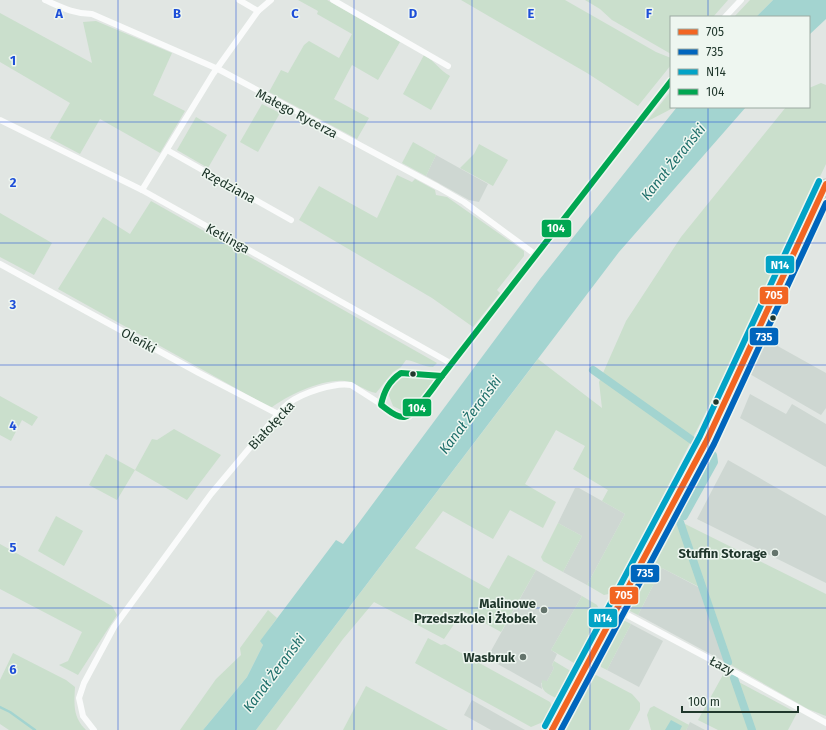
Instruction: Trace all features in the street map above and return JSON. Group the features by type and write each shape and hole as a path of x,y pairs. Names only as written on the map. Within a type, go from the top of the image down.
{"main road":[{"path":"552,730 700,454 826,184"}],"street":[{"name":"Małego Rycerza","path":"45,0 67,10 81,14 92,14 218,69 451,195 536,255"},
{"path":"239,0 258,11"},
{"path":"142,190 218,69 258,11 271,0"},
{"path":"333,0 448,66"},
{"path":"726,16 740,0"},
{"name":"Białołęcka","path":"94,730 83,716 79,698 84,683 114,627 211,494 278,414 288,403 302,395 343,384 351,386 401,417 409,417 452,364 670,82"},
{"name":"Ketlinga","path":"0,120 142,190 452,364"},
{"name":"Rzędziana","path":"167,150 291,220"},
{"name":"Oleńki","path":"0,264 199,373 278,414"},
{"name":"Łazy","path":"616,609 736,672 826,723"}],"shaded area":[{"path":"436,155 488,184 479,202 469,200 426,176"},
{"path":"765,339 826,373 826,408 821,415 748,373"},
{"path":"750,394 786,414 792,404 826,424 826,467 740,418"},
{"path":"728,460 826,516 826,583 697,519"},
{"path":"575,488 579,488 625,514 587,585 563,572 582,536 558,523"},
{"path":"662,568 700,588 727,663 638,615"},
{"path":"536,570 582,596 551,650 557,654 552,665 554,668 547,681 541,683 542,689 487,658"},
{"path":"631,624 663,641 639,687 607,670"},
{"path":"472,700 525,730 491,730 464,715"},
{"path":"690,722 705,730 686,730"}],"green space":[{"path":"298,0 327,0 400,42 378,80 352,65 334,99 369,118 357,139 269,92 281,70 288,73 304,45 309,41 339,58 352,34 317,14 318,11"},
{"path":"461,0 565,0 656,52 670,58 670,66 638,106 587,73"},
{"path":"585,0 728,0 714,16 670,16 670,53 612,20 600,9"},
{"path":"750,0 773,0 757,16 735,16"},
{"path":"0,13 92,63 83,22 96,21 172,53 153,95 185,111 160,153 100,119 80,154 50,138 70,103 0,62"},
{"path":"424,55 450,76 431,110 403,94"},
{"path":"821,83 826,85 826,164 723,379 613,593 604,595 587,585 625,514 602,501 608,490 573,469 585,446 556,430 525,484 556,502 543,528 510,510 493,539 443,511 415,548 489,589 508,555 536,570 501,632 463,611 444,639 374,602 343,639 276,730 256,730 538,359 602,408 599,382 626,321 681,237 785,108 810,108 810,88"},
{"path":"670,92 670,108 673,108 646,122"},
{"path":"262,104 280,113 258,152 240,142"},
{"path":"196,117 227,135 208,168 177,150"},
{"path":"413,142 436,155 426,176 402,163"},
{"path":"479,144 508,160 493,186 460,168 474,154"},
{"path":"397,175 412,182 415,179 435,190 436,195 447,197 524,251 524,256 497,290 500,293 473,327 432,298 299,220 319,186 377,218"},
{"path":"151,201 437,363 433,367 429,367 406,360 401,367 393,372 376,393 345,381 327,382 306,388 286,398 271,408 58,289 103,217 130,234"},
{"path":"0,213 52,243 34,275 0,257"},
{"path":"403,377 432,378 434,380 413,407 403,411 393,406 388,393 395,381"},
{"path":"0,396 38,417 32,426 22,420 11,441 0,435"},
{"path":"174,429 221,455 187,500 135,470 152,439 157,440"},
{"path":"106,454 135,470 117,500 89,485"},
{"path":"56,516 83,531 64,566 38,551"},
{"path":"673,518 826,594 826,716 808,709 731,665 705,590 662,568 638,615 628,610"},
{"path":"558,523 582,536 563,572 543,561 541,557"},
{"path":"0,544 112,606 117,615 78,675 59,665 68,661 82,632 0,589"},
{"path":"582,596 597,605 601,613 574,663 551,650"},
{"path":"268,610 277,618 261,641 263,645 247,677 203,730 180,730 216,679 241,655 240,648"},
{"path":"619,618 631,624 607,670 601,667 599,656"},
{"path":"428,638 441,645 445,644 550,702 552,707 543,722 531,727 415,663"},
{"path":"13,653 66,680 75,687 75,710 79,720 86,730 9,730 0,724 0,680"},
{"path":"554,661 574,673 563,694 556,698 545,692 542,687 542,680 547,681 554,668 552,665"},
{"path":"724,673 733,678 750,730 718,730 698,720"},
{"path":"596,675 632,694 640,703 640,710 629,730 559,730 585,681"},
{"path":"737,681 797,713 788,730 754,730"},
{"path":"366,686 448,730 343,730"},
{"path":"654,706 689,725 686,730 651,730 647,715 650,708"}],"water":[{"path":"773,0 826,0 826,19 810,34 810,16 757,16"},
{"name":"Kanał Żerański","path":"676,108 745,108 619,252 256,730 203,730 247,677 263,645 260,641 336,540 343,544 540,279"},
{"path":"671,720 682,726 680,730 665,730"}],"waterway":[{"path":"593,370 696,443"},
{"path":"684,516 714,462 713,455 708,451"},
{"path":"680,522 728,662"},
{"path":"734,678 752,730"},
{"path":"0,707 10,712 35,730"}],"transit line":[{"name":"104","path":"442,376 670,82"},
{"name":"N14","path":"545,726 700,436 819,181"},
{"name":"705","path":"552,730 707,440 826,184"},
{"name":"735","path":"561,730 714,444 826,203"},
{"name":"104","path":"401,373 442,376 413,412 408,416 403,417 394,414 381,405 388,387 393,379 401,373"}],"place":[{"name":"Stuffin Storage","path":"775,553"},
{"name":"Malinowe Przedszkole i Żłobek","path":"544,610"},
{"name":"Wasbruk","path":"523,657"}]}
